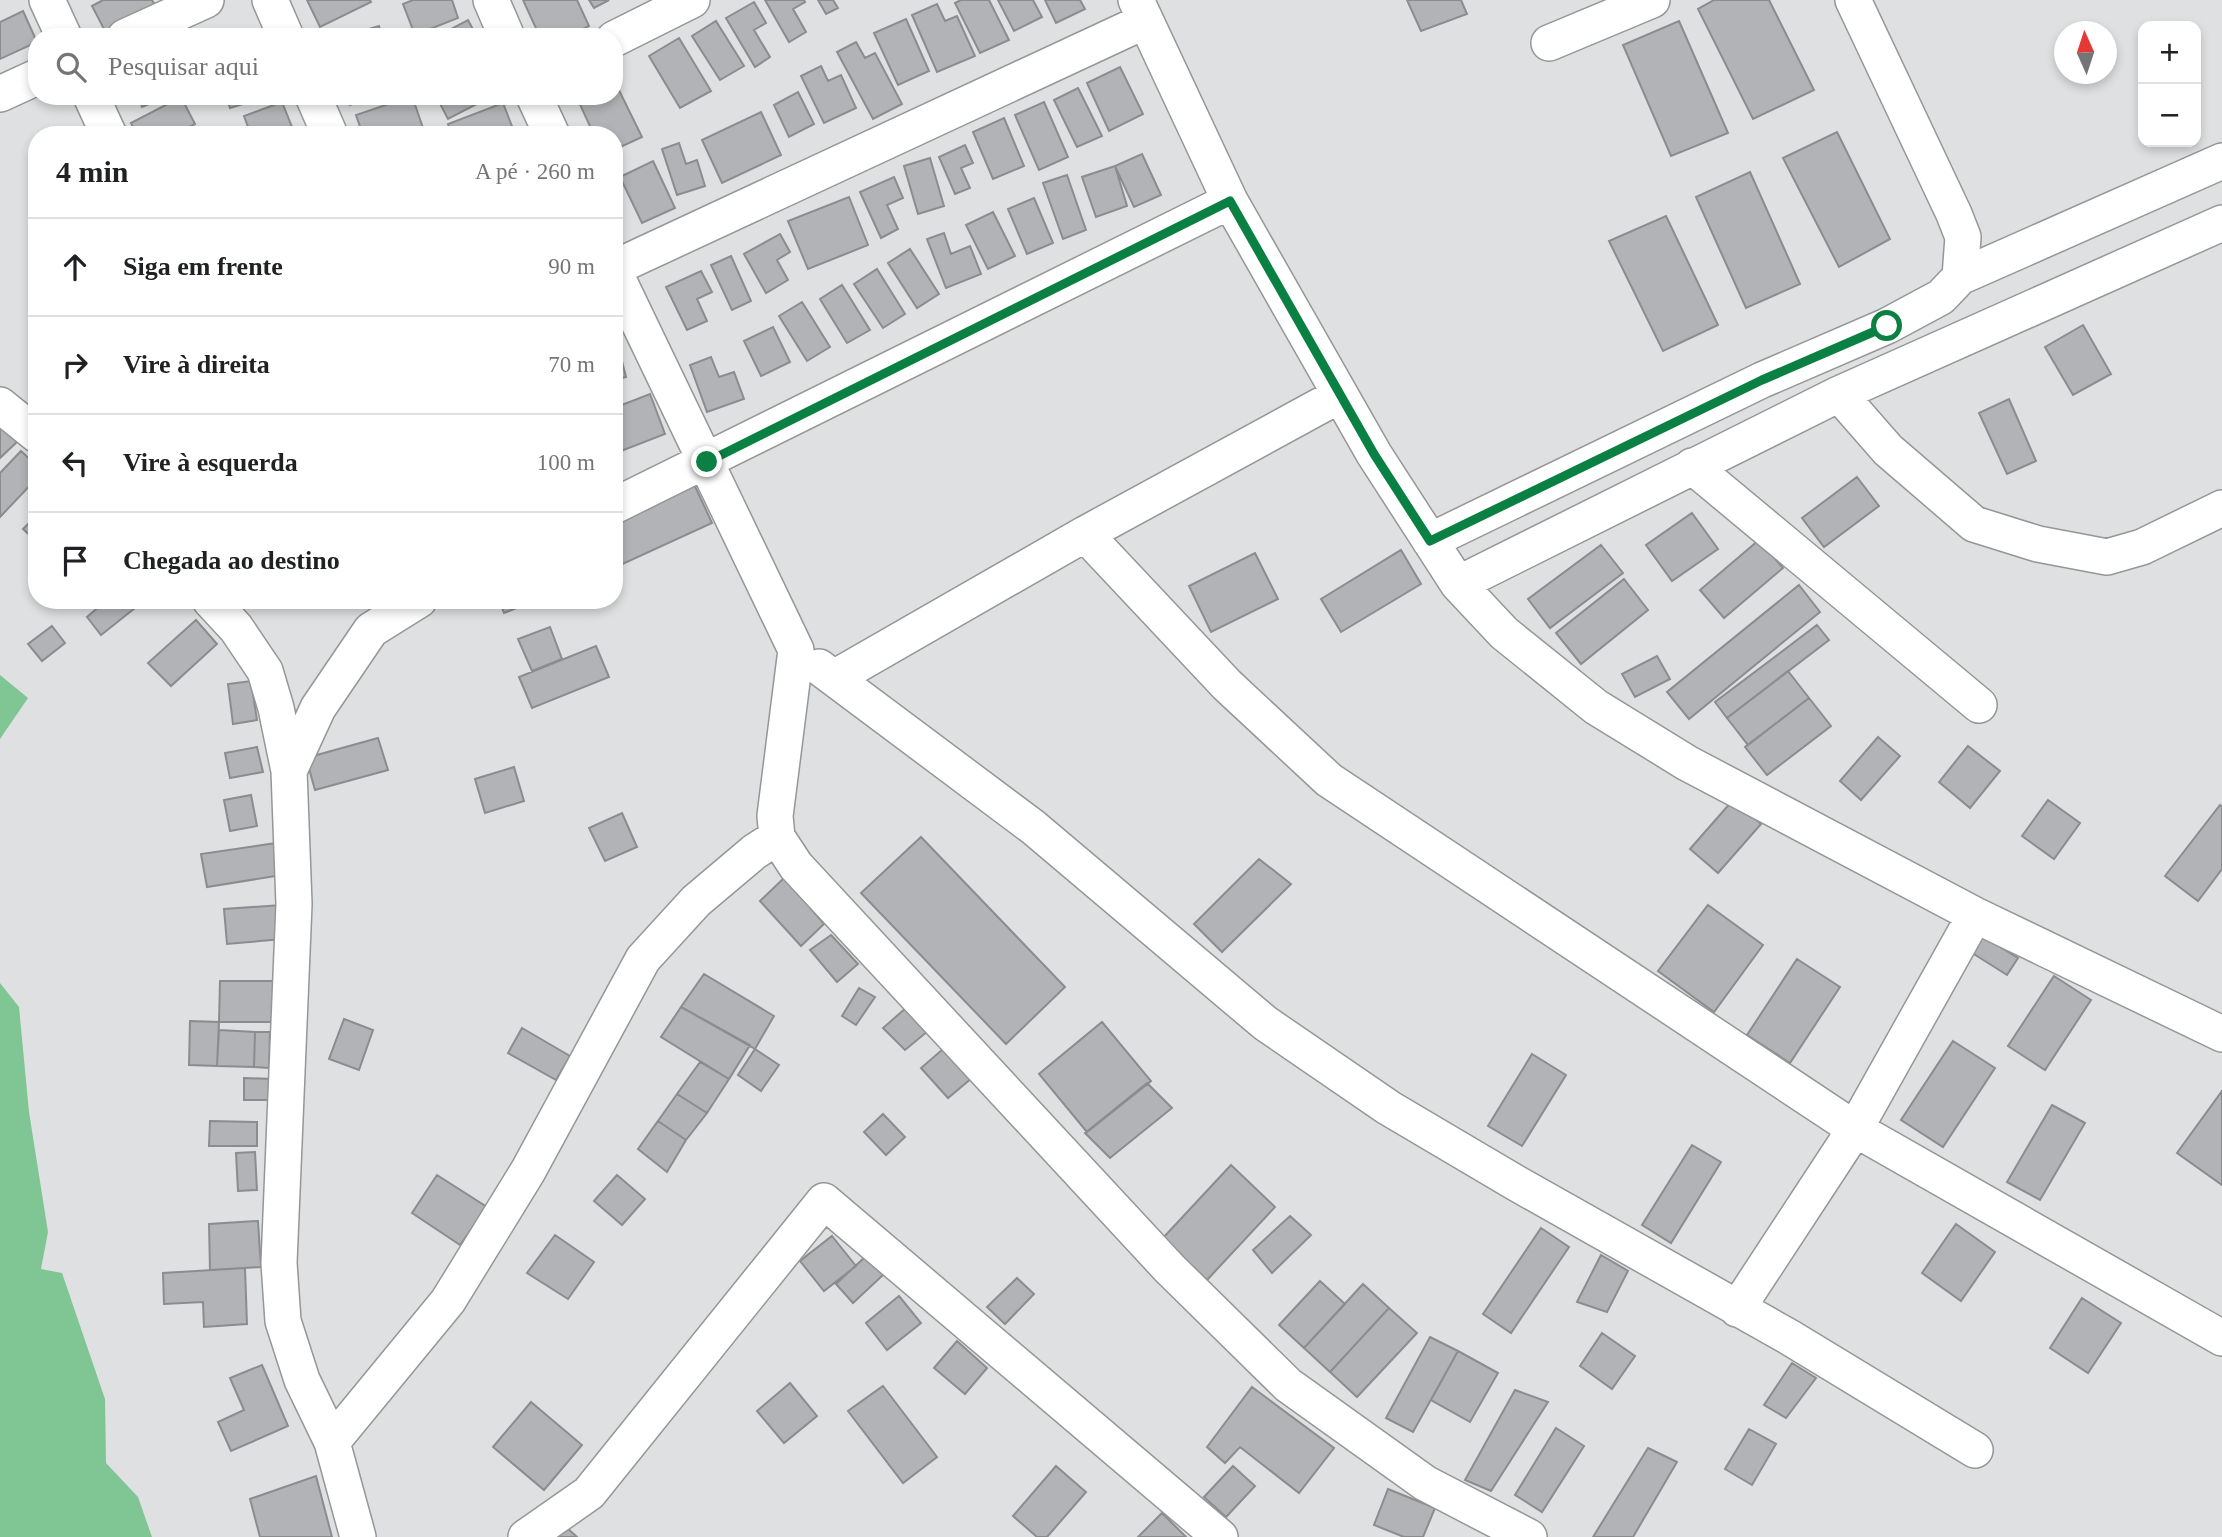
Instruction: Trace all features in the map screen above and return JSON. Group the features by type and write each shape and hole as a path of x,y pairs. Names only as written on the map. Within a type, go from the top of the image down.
{"street":[{"path":"47,0 60,28"},
{"path":"145,28 206,0"},
{"path":"270,0 282,28"},
{"path":"491,0 503,28"},
{"path":"623,34 692,0"},
{"path":"1549,43 1652,0"},
{"path":"1853,0 1963,237 1960,277"},
{"path":"623,266 1141,11 1230,201 1374,454 1458,584 1504,633 1596,707 1687,763 1975,915 2222,1034"},
{"path":"0,94 28,81"},
{"path":"96,105 105,126"},
{"path":"317,105 326,126"},
{"path":"538,105 548,126"},
{"path":"1430,541 1762,380 1887,326 1941,297 1960,277 2222,161"},
{"path":"623,502 1230,201"},
{"path":"1458,584 1839,394 2222,223"},
{"path":"623,289 796,650 1033,827 1265,1023 1389,1108 1789,1337 1975,1450"},
{"path":"1839,394 1888,450 1974,524 2038,544 2107,557 2142,547 2222,508"},
{"path":"834,678 1085,534 1340,395"},
{"path":"0,405 28,428"},
{"path":"1692,466 1979,705"},
{"path":"1085,534 1227,685 1329,780 1855,1129 2222,1338"},
{"path":"218,609 236,628 264,671 276,708 289,771 294,904 279,1263 283,1321 302,1380 332,1442 358,1537"},
{"path":"289,771 318,708 371,630 405,609"},
{"path":"796,650 775,816 777,837 796,866 1169,1268 1288,1385 1425,1483 1529,1537"},
{"path":"332,1442 448,1301 528,1171 643,959 696,901 754,852 777,837"},
{"path":"1737,1309 1855,1129 1975,915"},
{"path":"526,1537 589,1493 824,1200 1220,1537"}],"green space":[{"path":"0,675 28,698 0,739"},
{"path":"0,983 19,1007 29,1112 48,1232 41,1269 62,1273 105,1399 106,1463 138,1497 152,1537 0,1537"}],"building":[{"path":"103,0 152,0 156,7 116,28 103,28 92,6"},
{"path":"307,0 370,0 371,2 320,27"},
{"path":"413,0 452,0 458,18 433,28 412,28 403,4"},
{"path":"523,0 577,0 589,26 585,28 536,28"},
{"path":"589,0 609,0 594,8"},
{"path":"765,0 804,0 805,2 793,9 806,32 789,42"},
{"path":"818,0 833,0 838,8 826,14"},
{"path":"961,0 989,0 1009,40 980,53 955,3"},
{"path":"998,0 1033,0 1042,17 1014,31"},
{"path":"1045,0 1080,0 1085,9 1056,23"},
{"path":"1407,0 1461,0 1467,14 1421,31"},
{"path":"1714,0 1769,0 1814,90 1753,119 1698,9"},
{"path":"754,2 766,23 754,30 770,57 755,67 726,18"},
{"path":"937,4 945,21 957,16 975,56 937,72 912,15"},
{"path":"23,11 31,28 28,28 28,46 0,59 0,22"},
{"path":"906,19 929,71 898,85 874,33"},
{"path":"468,20 472,28 453,28"},
{"path":"716,21 744,66 720,80 692,36"},
{"path":"1679,21 1728,133 1671,156 1623,45"},
{"path":"679,38 711,91 680,108 649,56"},
{"path":"856,42 865,58 875,53 902,104 873,119 837,52"},
{"path":"821,66 828,81 841,75 856,108 824,123 801,76"},
{"path":"1120,67 1143,114 1109,131 1087,83"},
{"path":"1078,88 1102,136 1077,147 1054,100"},
{"path":"798,92 814,124 789,137 774,105"},
{"path":"623,98 642,137 623,146 623,126 590,126 580,105 623,105"},
{"path":"1044,102 1068,157 1039,170 1015,115"},
{"path":"166,105 185,105 195,124 132,126 131,123"},
{"path":"274,105 283,105 292,126 248,126 244,116"},
{"path":"385,105 415,105 422,126 360,126 356,115"},
{"path":"441,105 475,105 448,119"},
{"path":"504,105 512,126 449,126 448,124"},
{"path":"761,112 781,155 722,183 702,140"},
{"path":"1004,118 1024,166 993,179 973,132"},
{"path":"1837,132 1890,239 1839,267 1783,158"},
{"path":"679,143 686,164 697,160 705,186 677,195 662,149"},
{"path":"965,145 973,163 961,168 970,188 955,194 939,157"},
{"path":"1142,154 1161,195 1134,207 1115,166"},
{"path":"930,158 944,206 918,214 904,166"},
{"path":"653,161 675,208 642,223 623,183 623,176"},
{"path":"1115,166 1127,206 1096,217 1082,177"},
{"path":"1750,172 1800,284 1746,308 1696,197"},
{"path":"1067,175 1086,230 1063,239 1043,183"},
{"path":"894,177 903,198 887,205 898,229 881,238 860,192"},
{"path":"849,197 868,245 808,269 788,221"},
{"path":"1034,198 1053,243 1027,254 1008,209"},
{"path":"993,212 1015,256 988,269 966,225"},
{"path":"1666,216 1718,325 1663,351 1609,241"},
{"path":"944,233 951,254 970,246 981,274 946,288 927,239"},
{"path":"780,234 790,252 777,260 788,280 766,293 744,254"},
{"path":"910,249 939,294 917,308 888,263"},
{"path":"731,256 751,301 732,310 711,265"},
{"path":"877,269 905,314 883,328 854,284"},
{"path":"701,271 712,292 697,299 707,321 687,330 666,287"},
{"path":"842,285 870,330 847,343 820,299"},
{"path":"802,302 830,347 807,361 779,316"},
{"path":"2083,325 2111,374 2073,395 2045,347"},
{"path":"773,327 790,362 761,376 744,341"},
{"path":"711,357 719,377 734,372 744,399 707,412 690,365"},
{"path":"650,394 665,434 623,450 623,404"},
{"path":"2009,399 2036,461 2007,474 1979,413"},
{"path":"0,425 19,440 0,458"},
{"path":"21,451 28,458 28,487 0,517 0,473"},
{"path":"1857,477 1879,506 1824,547 1802,518"},
{"path":"694,484 712,523 623,564 623,517"},
{"path":"1692,513 1718,549 1672,581 1646,545"},
{"path":"1759,540 1783,568 1724,618 1700,590"},
{"path":"1601,545 1623,573 1550,628 1528,599"},
{"path":"1401,550 1421,584 1341,632 1321,599"},
{"path":"1255,553 1278,599 1211,632 1189,586"},
{"path":"1624,579 1648,610 1581,664 1556,633"},
{"path":"1799,585 1820,612 1689,719 1667,692"},
{"path":"96,609 134,609 101,635 87,617"},
{"path":"196,620 217,644 171,686 148,663"},
{"path":"1817,625 1829,640 1727,718 1715,702"},
{"path":"52,626 65,643 42,661 28,644"},
{"path":"550,627 562,659 532,671 518,639"},
{"path":"596,646 609,677 532,708 519,677"},
{"path":"1657,656 1670,679 1635,697 1622,674"},
{"path":"1788,671 1809,698 1748,745 1727,718"},
{"path":"251,681 257,720 233,724 228,684"},
{"path":"1809,698 1831,726 1767,775 1745,747"},
{"path":"1878,737 1900,756 1861,800 1840,781"},
{"path":"378,738 388,770 315,790 306,758"},
{"path":"1968,746 2000,771 1970,808 1939,782"},
{"path":"257,747 263,772 230,778 225,753"},
{"path":"514,767 524,801 485,813 475,779"},
{"path":"251,795 257,826 230,831 224,800"},
{"path":"1733,800 1761,824 1718,873 1690,849"},
{"path":"2048,800 2080,823 2054,859 2022,836"},
{"path":"2220,805 2222,869 2198,901 2165,876"},
{"path":"622,813 637,847 605,861 589,828"},
{"path":"921,837 1065,987 1006,1044 861,893"},
{"path":"283,842 288,874 207,887 201,854"},
{"path":"1259,859 1291,884 1222,952 1194,924"},
{"path":"785,877 824,924 801,946 760,901"},
{"path":"281,905 283,939 227,944 224,909"},
{"path":"1708,905 1763,945 1714,1012 1658,971"},
{"path":"1979,934 2018,958 2007,975 1969,951"},
{"path":"831,935 858,964 837,982 810,950"},
{"path":"1797,959 1840,987 1790,1063 1747,1035"},
{"path":"704,974 774,1016 755,1049 681,1007"},
{"path":"2054,976 2091,1000 2045,1070 2008,1046"},
{"path":"220,981 274,981 275,1022 219,1022"},
{"path":"859,988 875,997 856,1025 842,1016"},
{"path":"681,1007 750,1045 729,1079 661,1037"},
{"path":"906,1008 928,1031 905,1050 883,1028"},
{"path":"344,1019 373,1030 359,1070 329,1059"},
{"path":"190,1021 219,1022 217,1066 189,1065"},
{"path":"1102,1022 1151,1081 1087,1132 1039,1074"},
{"path":"522,1028 570,1056 556,1080 508,1053"},
{"path":"219,1030 255,1032 254,1067 217,1066"},
{"path":"255,1032 270,1032 269,1068 254,1067"},
{"path":"1953,1041 1995,1068 1943,1147 1901,1120"},
{"path":"755,1049 779,1065 761,1091 738,1075"},
{"path":"943,1049 972,1078 948,1098 921,1068"},
{"path":"1532,1054 1566,1075 1522,1146 1488,1126"},
{"path":"700,1062 729,1079 707,1113 677,1094"},
{"path":"244,1078 272,1079 271,1100 244,1100"},
{"path":"1147,1083 1172,1108 1110,1158 1085,1133"},
{"path":"2222,1091 2222,1185 2177,1153"},
{"path":"677,1094 707,1113 686,1140 658,1121"},
{"path":"2052,1105 2085,1123 2040,1200 2007,1182"},
{"path":"883,1114 905,1137 886,1155 864,1132"},
{"path":"210,1121 257,1122 257,1146 209,1146"},
{"path":"658,1121 686,1140 667,1172 638,1149"},
{"path":"1692,1145 1721,1162 1671,1243 1642,1225"},
{"path":"255,1152 257,1190 238,1191 236,1153"},
{"path":"1231,1165 1275,1207 1207,1280 1162,1239"},
{"path":"437,1175 487,1207 460,1245 412,1213"},
{"path":"617,1175 645,1199 622,1225 594,1201"},
{"path":"1290,1216 1311,1235 1272,1273 1253,1250"},
{"path":"258,1221 261,1267 210,1270 209,1224"},
{"path":"1956,1224 1995,1252 1961,1301 1922,1273"},
{"path":"1541,1228 1569,1247 1511,1333 1483,1314"},
{"path":"555,1235 594,1262 568,1299 527,1273"},
{"path":"832,1236 856,1266 824,1291 800,1261"},
{"path":"1601,1255 1628,1271 1607,1312 1577,1302"},
{"path":"865,1257 883,1275 853,1303 836,1284"},
{"path":"245,1268 247,1324 204,1327 203,1302 164,1304 163,1273"},
{"path":"1017,1278 1034,1294 1005,1324 987,1307"},
{"path":"1320,1281 1345,1304 1304,1348 1279,1325"},
{"path":"1363,1284 1389,1308 1330,1372 1304,1348"},
{"path":"899,1296 921,1323 887,1350 866,1323"},
{"path":"2082,1298 2121,1323 2088,1373 2050,1348"},
{"path":"1389,1308 1417,1333 1357,1397 1330,1372"},
{"path":"1602,1333 1635,1356 1612,1389 1580,1366"},
{"path":"1430,1337 1458,1351 1413,1432 1386,1418"},
{"path":"957,1341 987,1368 965,1394 934,1368"},
{"path":"1458,1351 1498,1373 1470,1422 1431,1400"},
{"path":"1792,1363 1816,1378 1786,1418 1764,1405"},
{"path":"262,1365 288,1426 231,1451 218,1422 244,1410 230,1378"},
{"path":"790,1383 817,1416 784,1443 757,1411"},
{"path":"883,1386 937,1457 903,1483 848,1411"},
{"path":"1252,1387 1334,1448 1299,1493 1240,1447 1225,1463 1207,1447"},
{"path":"1515,1390 1548,1402 1491,1491 1465,1480"},
{"path":"531,1402 582,1445 544,1490 493,1447"},
{"path":"1556,1428 1584,1446 1542,1512 1515,1495"},
{"path":"1749,1429 1776,1444 1752,1485 1725,1469"},
{"path":"1648,1448 1677,1462 1633,1537 1593,1537"},
{"path":"1056,1466 1086,1492 1047,1537 1037,1537 1013,1516"},
{"path":"1233,1466 1255,1486 1226,1517 1204,1497"},
{"path":"316,1476 332,1537 260,1537 250,1499"},
{"path":"1388,1489 1435,1508 1423,1537 1404,1537 1374,1525"},
{"path":"1162,1513 1186,1537 1138,1537"},
{"path":"566,1527 577,1537 556,1537"}],"route":[{"path":"707,462 1230,201 1374,454 1430,541 1762,380 1887,326"}]}
